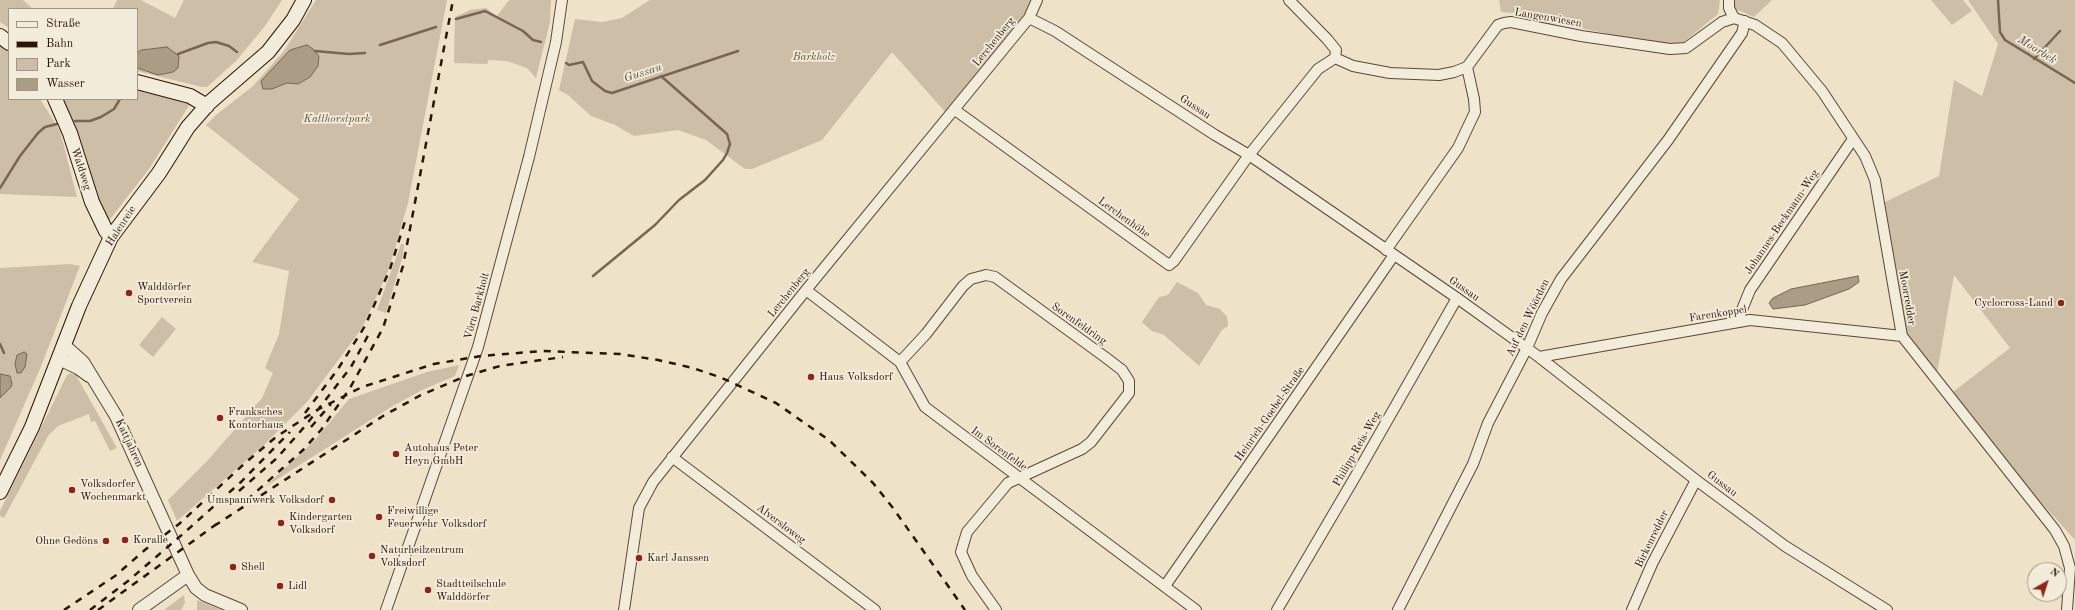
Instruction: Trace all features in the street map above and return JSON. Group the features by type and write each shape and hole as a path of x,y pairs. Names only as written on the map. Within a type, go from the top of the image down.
{"main road":[{"name":"Halenreie","path":"0,492 32,427 79,306 111,237 158,173 188,127 207,106 268,52 293,20 304,0"},
{"path":"0,36 8,42"},
{"path":"138,82 190,96 207,106"},
{"name":"Waldweg","path":"54,100 70,133 92,202 106,231 111,237"}],"street":[{"name":"Vörn Barkholt","path":"386,610 478,347 528,157 556,42 562,0"},
{"path":"1029,18 1037,0"},
{"path":"1289,0 1336,50 1336,58"},
{"path":"1729,0 1729,8 1734,18"},
{"name":"Lerchenberg","path":"624,610 639,508 653,482 806,290 1029,18"},
{"name":"Gussau","path":"1029,18 1056,31 1214,135 1249,155 1457,298 1539,357 1696,480 1785,546 1887,610"},
{"name":"Moorredder","path":"1734,18 1755,25 1782,43 1822,92 1865,156 1875,180 1902,336 2055,530 2064,546 2070,568 2067,610"},
{"name":"Langenwiesen","path":"1467,67 1498,25 1504,23 1511,22 1586,37 1670,49 1686,48 1722,22 1734,18"},
{"name":"Auf den Wöörden","path":"1398,610 1473,464 1488,423 1527,348 1542,313 1561,279 1668,140 1742,33 1745,21"},
{"path":"1336,58 1354,66 1414,75 1439,75 1454,72 1467,67"},
{"path":"1249,155 1318,69 1336,58"},
{"name":"Heinrich-Goebel-Straße","path":"1165,586 1390,253 1458,148 1475,112 1474,99 1467,67"},
{"name":"Lerchenhöhe","path":"955,110 1169,265 1249,155"},
{"name":"Johannes-Beckmann-Weg","path":"1737,322 1750,290 1853,139"},
{"name":"Sorenfeldring","path":"900,362 926,334 963,286 971,279 986,274 995,277 1122,370 1129,382 1128,393 1091,442 1076,452 1017,477"},
{"name":"Im Sorenfelde","path":"806,290 900,362 925,407 1196,610"},
{"name":"Philipp-Reis-Weg","path":"1277,610 1457,298"},
{"name":"Farenkoppel","path":"1539,357 1750,320 1902,336"},
{"name":"Kattjahren","path":"64,344 80,359 118,420 188,575 196,588 205,595 241,610"},
{"name":"Kattjahren","path":"59,359 78,368 93,379"},
{"name":"Alversloweg","path":"672,457 875,610"},
{"path":"996,610 972,576 960,552 966,532 992,500 1008,483 1017,477"},
{"name":"Birkenredder","path":"1632,610 1652,564 1696,480"},
{"path":"139,610 188,575"}],"green space":[{"path":"0,0 23,0 32,8 8,8 8,27 0,22"},
{"path":"117,0 141,0 175,18 184,0 282,0 265,26 236,61 207,87 138,71 138,68 149,73 152,48 141,50 138,52 138,8 113,8"},
{"name":"Katthorstpark","path":"316,0 447,0 408,203 389,269 362,328 307,402 265,444 177,521 168,500 208,460 262,398 273,373 265,368 279,334 289,271 252,262 299,199 206,125 216,115 253,86 284,51"},
{"path":"509,0 551,0 550,22 536,78 527,68 507,61 489,60 487,64 454,63 455,17 470,10 486,8 497,16"},
{"name":"Barkholz","path":"650,0 1032,0 1029,11 946,113 892,52 822,140 752,169 745,169 706,140 678,130 634,136 615,125 591,116 568,95 559,90 575,19 602,22 622,18"},
{"path":"1499,0 1720,0 1718,14 1680,45 1637,40 1557,23 1554,26 1532,21 1514,13 1501,12"},
{"path":"1733,0 1772,0 1754,17 1733,8"},
{"path":"1931,0 1963,0 1972,11 1952,25"},
{"path":"1968,0 2075,0 2075,540 1990,446 1949,395 2010,348 1954,275 1936,379 1902,336 1879,205 1939,176 1954,80 1982,96 1998,44"},
{"path":"0,44 8,51 8,100 41,100 60,131 77,197 0,194"},
{"path":"138,90 190,104 149,169 107,223 62,100 138,100"},
{"path":"401,244 404,244 403,255 386,313 377,310"},
{"path":"70,264 80,266 40,369 0,460 0,268"},
{"path":"1177,282 1198,293 1206,305 1220,309 1227,317 1228,326 1222,330 1199,366 1164,335 1152,331 1142,322 1159,297 1168,295"},
{"path":"162,317 176,329 153,357 139,345"},
{"path":"459,365 455,376 422,390 391,407 265,487 315,440 349,399 427,372"},
{"path":"71,373 76,375 117,448 110,451 95,421 91,422 89,414 58,426 48,436 4,518 0,516 0,511 67,375"},
{"path":"184,595 185,603 181,610 164,610"},
{"path":"197,600 222,610 197,610"}],"water":[{"path":"307,45 319,56 318,66 310,77 298,84 287,83 272,89 263,89 261,81 290,50"},
{"path":"167,47 179,56 178,68 173,72 158,75 138,68 138,52 141,50"},
{"path":"1858,276 1859,282 1849,289 1805,305 1773,309 1769,303 1773,298 1791,289"},
{"path":"24,352 27,354 25,367 21,373 17,373 15,364 17,355"},
{"path":"0,374 10,376 12,384 0,398"}],"waterway":[{"name":"Moorbek","path":"1998,0 2000,32 2005,40 2075,83"},
{"name":"Gussau","path":"456,19 485,11 523,31 533,40 541,42"},
{"name":"Gussau","path":"380,45 436,27"},
{"path":"2034,59 2060,31"},
{"name":"Gussau","path":"178,54 208,43 216,42 229,46 237,52"},
{"name":"Gussau","path":"315,51 349,54 365,53"},
{"name":"Gussau","path":"566,63 569,65 583,62 592,81 605,91 612,93 738,51"},
{"path":"593,276 655,225 679,200 705,180 723,160 727,153 730,144 727,134 661,76"},
{"name":"Gussau","path":"75,121 90,121 101,117 114,109 119,100"},
{"name":"Gussau","path":"0,188 20,156 38,133 45,127 57,124"},
{"path":"0,344 4,353"}],"railway":[{"path":"247,500 303,450 321,430 350,388 383,328 403,266 453,0"},
{"path":"305,413 338,369 365,326 390,269 406,218"},
{"path":"239,491 277,458 306,425 351,367 371,330"},
{"path":"64,610 115,576 146,549 179,524 245,463 276,437 317,410 362,387 434,364 481,356 542,351 620,354 658,360 693,368 722,378 776,403 829,440 873,483 893,508 965,610"},
{"path":"214,526 383,416 421,395 466,376 500,366 563,357"},
{"path":"311,427 331,404"},
{"path":"90,610 128,581 184,533 242,481 290,432"},
{"path":"98,610 218,523"}],"place":[{"name":"Walddörfer Sportverein","path":"129,293"},
{"name":"Cyclocross-Land","path":"2061,303"},
{"name":"Haus Volksdorf","path":"811,377"},
{"name":"Franksches Kontorhaus","path":"220,418"},
{"name":"Autohaus Peter Heyn GmbH","path":"396,454"},
{"name":"Volksdorfer Wochenmarkt","path":"72,490"},
{"name":"Umspannwerk Volksdorf","path":"332,500"},
{"name":"Freiwillige Feuerwehr Volksdorf","path":"379,517"},
{"name":"Kindergarten Volksdorf","path":"281,523"},
{"name":"Koralle","path":"125,540"},
{"name":"Ohne Gedöns","path":"106,541"},
{"name":"Naturheilzentrum Volksdorf","path":"372,556"},
{"name":"Karl Janssen","path":"639,558"},
{"name":"Shell","path":"233,567"},
{"name":"Lidl","path":"280,586"},
{"name":"Stadtteilschule Walddörfer","path":"428,590"}]}
